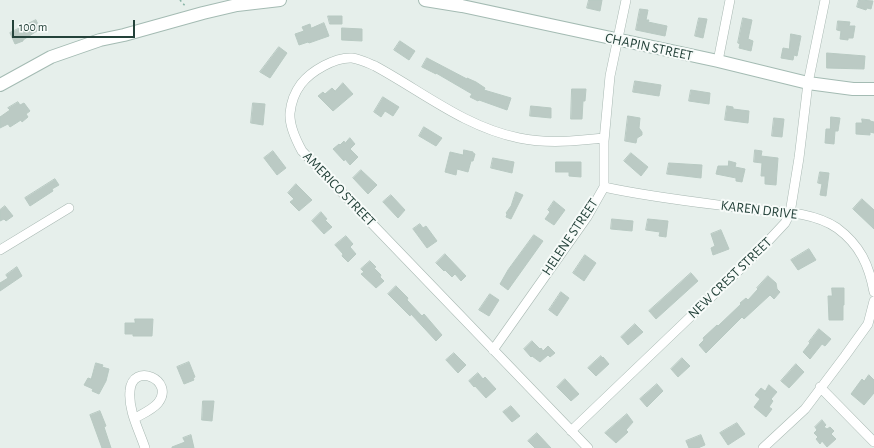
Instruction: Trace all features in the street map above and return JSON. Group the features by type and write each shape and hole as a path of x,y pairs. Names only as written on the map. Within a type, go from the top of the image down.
{"main road":[{"path":"0,85 51,56 100,40 237,5 280,0"},
{"name":"CHAPIN STREET","path":"425,0 462,6 808,83 853,89 874,89"}],"street":[{"name":"HELENE STREET","path":"493,350 587,217 604,187 604,138 610,76 626,0"},
{"path":"718,62 730,0"},
{"name":"NEW CREST STREET","path":"571,431 760,250 778,231 790,213 799,158 808,83 825,0"},
{"name":"AMERICO STREET","path":"588,448 302,151 296,139 290,114 295,94 301,84 309,76 335,61 352,58 363,60 375,66 459,116 503,134 520,138 557,142 604,138"},
{"name":"KAREN DRIVE","path":"604,187 683,200 790,213 817,219 843,233 858,250 865,260 870,272 874,292"},
{"path":"0,250 69,208"},
{"path":"763,448 805,409 868,324 874,301"},
{"path":"134,418 158,403 161,396 161,389 159,382 153,377 145,375 139,377 133,382 130,390 134,418 145,448"},
{"path":"820,387 874,442"}],"building":[{"path":"589,0 602,0 600,11 587,8"},
{"path":"859,0 873,1 871,9 867,8 866,10 857,7"},
{"path":"640,9 648,10 646,20 649,20 648,22 667,26 665,36 636,30"},
{"path":"328,16 342,16 342,24 330,24"},
{"path":"699,18 707,19 703,38 695,36"},
{"path":"743,18 752,20 748,39 753,41 751,51 739,48 740,44 738,43"},
{"path":"36,20 40,29 23,41 15,44 10,33"},
{"path":"838,21 850,22 849,26 855,26 853,38 848,38 848,40 840,39 841,31 837,30"},
{"path":"324,23 329,36 299,45 295,34 304,31 302,27 310,24 311,28"},
{"path":"342,28 362,29 362,41 342,40"},
{"path":"791,34 801,36 797,56 794,55 793,60 781,58 783,48 789,49"},
{"path":"400,41 415,51 409,60 394,50"},
{"path":"279,47 287,53 270,78 260,72"},
{"path":"827,53 865,56 864,69 827,68"},
{"path":"427,58 467,79 476,82 485,88 484,90 511,98 507,110 470,97 472,94 436,73 422,67"},
{"path":"635,81 661,85 659,96 633,92"},
{"path":"343,83 353,94 333,111 318,96 323,92 325,94 332,88 335,91"},
{"path":"572,89 586,89 585,101 583,101 582,119 571,119"},
{"path":"691,90 710,93 709,104 689,101"},
{"path":"383,97 399,107 393,116 385,111 381,117 374,112"},
{"path":"18,102 20,105 24,103 30,111 26,114 28,117 22,122 21,120 10,127 8,124 0,128 0,117 10,110 8,108"},
{"path":"253,103 265,104 263,125 251,123"},
{"path":"531,106 551,108 551,118 530,116"},
{"path":"727,106 733,107 733,109 749,111 748,123 725,120"},
{"path":"628,116 640,118 639,128 642,135 637,138 636,143 625,141"},
{"path":"831,117 840,118 838,131 835,131 834,144 825,143 826,129 830,129"},
{"path":"774,118 784,119 782,137 772,136"},
{"path":"862,119 874,122 874,133 870,132 870,135 856,134 856,123 862,123"},
{"path":"424,127 442,138 436,146 419,136"},
{"path":"350,138 355,144 350,149 358,157 350,165 333,149 344,141 345,143"},
{"path":"464,150 475,154 468,172 457,169 456,175 445,172 450,152 463,155"},
{"path":"755,150 762,151 761,156 778,158 776,185 765,184 765,176 761,176 762,163 754,162"},
{"path":"273,151 286,168 277,175 264,158"},
{"path":"631,153 648,167 641,176 624,161"},
{"path":"493,158 514,162 512,173 491,168"},
{"path":"729,161 736,163 735,167 745,169 742,182 736,181 736,178 716,174 718,166 728,166"},
{"path":"556,162 581,162 581,177 569,176 569,172 556,172"},
{"path":"669,163 702,165 701,178 667,174"},
{"path":"361,170 377,185 368,194 353,178"},
{"path":"820,172 829,173 826,196 820,195 822,184 818,183"},
{"path":"55,179 59,185 52,189 53,191 30,206 25,198"},
{"path":"296,184 312,200 299,211 290,202 294,199 288,193"},
{"path":"516,192 523,195 511,219 506,217 506,213 511,206"},
{"path":"391,195 405,210 398,218 383,202"},
{"path":"862,199 874,210 874,229 853,209"},
{"path":"554,201 565,210 554,225 545,219 550,212 548,210"},
{"path":"5,206 13,216 6,221 4,219 0,221 0,210"},
{"path":"321,212 327,219 325,220 332,227 324,234 312,221"},
{"path":"612,219 633,221 632,231 611,229"},
{"path":"648,219 668,221 666,237 659,236 660,232 646,230"},
{"path":"420,224 423,228 426,226 437,241 427,248 413,229"},
{"path":"721,230 729,249 713,255 711,248 715,246 711,234"},
{"path":"534,235 543,241 508,290 500,284 508,270"},
{"path":"346,236 353,244 350,247 356,254 348,262 335,245"},
{"path":"809,249 816,260 798,270 791,260"},
{"path":"445,254 466,276 461,281 455,274 452,277 436,263"},
{"path":"585,255 596,263 584,281 573,273"},
{"path":"370,261 376,267 374,268 381,275 380,277 384,281 376,288 361,274 364,272 361,269"},
{"path":"17,267 22,276 0,291 0,283 8,278 6,275"},
{"path":"691,273 698,281 656,319 649,311"},
{"path":"768,276 776,283 777,289 780,292 774,299 770,295 744,319 742,317 706,353 699,345 704,340 703,338 717,325 718,326 741,304 740,303 746,298 748,300"},
{"path":"396,286 408,298 407,300 422,316 424,314 442,335 436,341 411,314 410,316 388,294"},
{"path":"832,288 844,288 843,320 829,320 828,296 832,296"},
{"path":"561,292 569,298 557,316 549,310"},
{"path":"490,294 499,300 489,316 479,310"},
{"path":"135,319 153,319 152,336 133,336 133,334 125,334 125,323 135,323"},
{"path":"635,324 643,332 628,345 621,337"},
{"path":"819,329 831,339 825,346 822,344 810,359 803,352"},
{"path":"532,341 543,351 548,346 555,353 550,357 548,355 540,362 532,356 531,357 524,349"},
{"path":"454,353 466,365 458,373 446,360"},
{"path":"601,356 609,364 596,376 588,368"},
{"path":"682,358 690,366 678,377 671,369"},
{"path":"189,362 195,377 193,378 194,380 184,384 177,367"},
{"path":"96,363 109,369 106,381 99,394 92,391 93,389 84,385 88,378 91,379"},
{"path":"796,364 804,372 789,388 781,381"},
{"path":"478,373 483,379 485,377 496,389 486,398 469,381"},
{"path":"869,375 874,380 874,393 864,405 851,394 862,379 864,381"},
{"path":"565,379 579,394 571,401 557,387"},
{"path":"657,384 663,391 647,407 640,399"},
{"path":"769,385 777,392 771,399 773,401 769,407 772,409 766,417 754,407 760,399 755,395 761,388 765,391"},
{"path":"203,401 214,401 212,421 202,420"},
{"path":"511,406 520,416 512,422 503,412"},
{"path":"100,411 106,426 104,427 111,448 102,448 90,415"},
{"path":"627,414 633,422 626,430 628,432 616,443 605,433"},
{"path":"822,420 826,425 824,427 827,429 830,427 834,431 831,434 836,439 827,447 822,441 820,444 816,439 818,437 814,433 817,430 815,427"},
{"path":"737,423 745,434 728,445 720,433"},
{"path":"537,433 551,448 535,448 528,441"},
{"path":"191,435 194,448 172,448 185,442 183,438"},
{"path":"701,435 705,445 698,448 689,448 686,441"}]}
